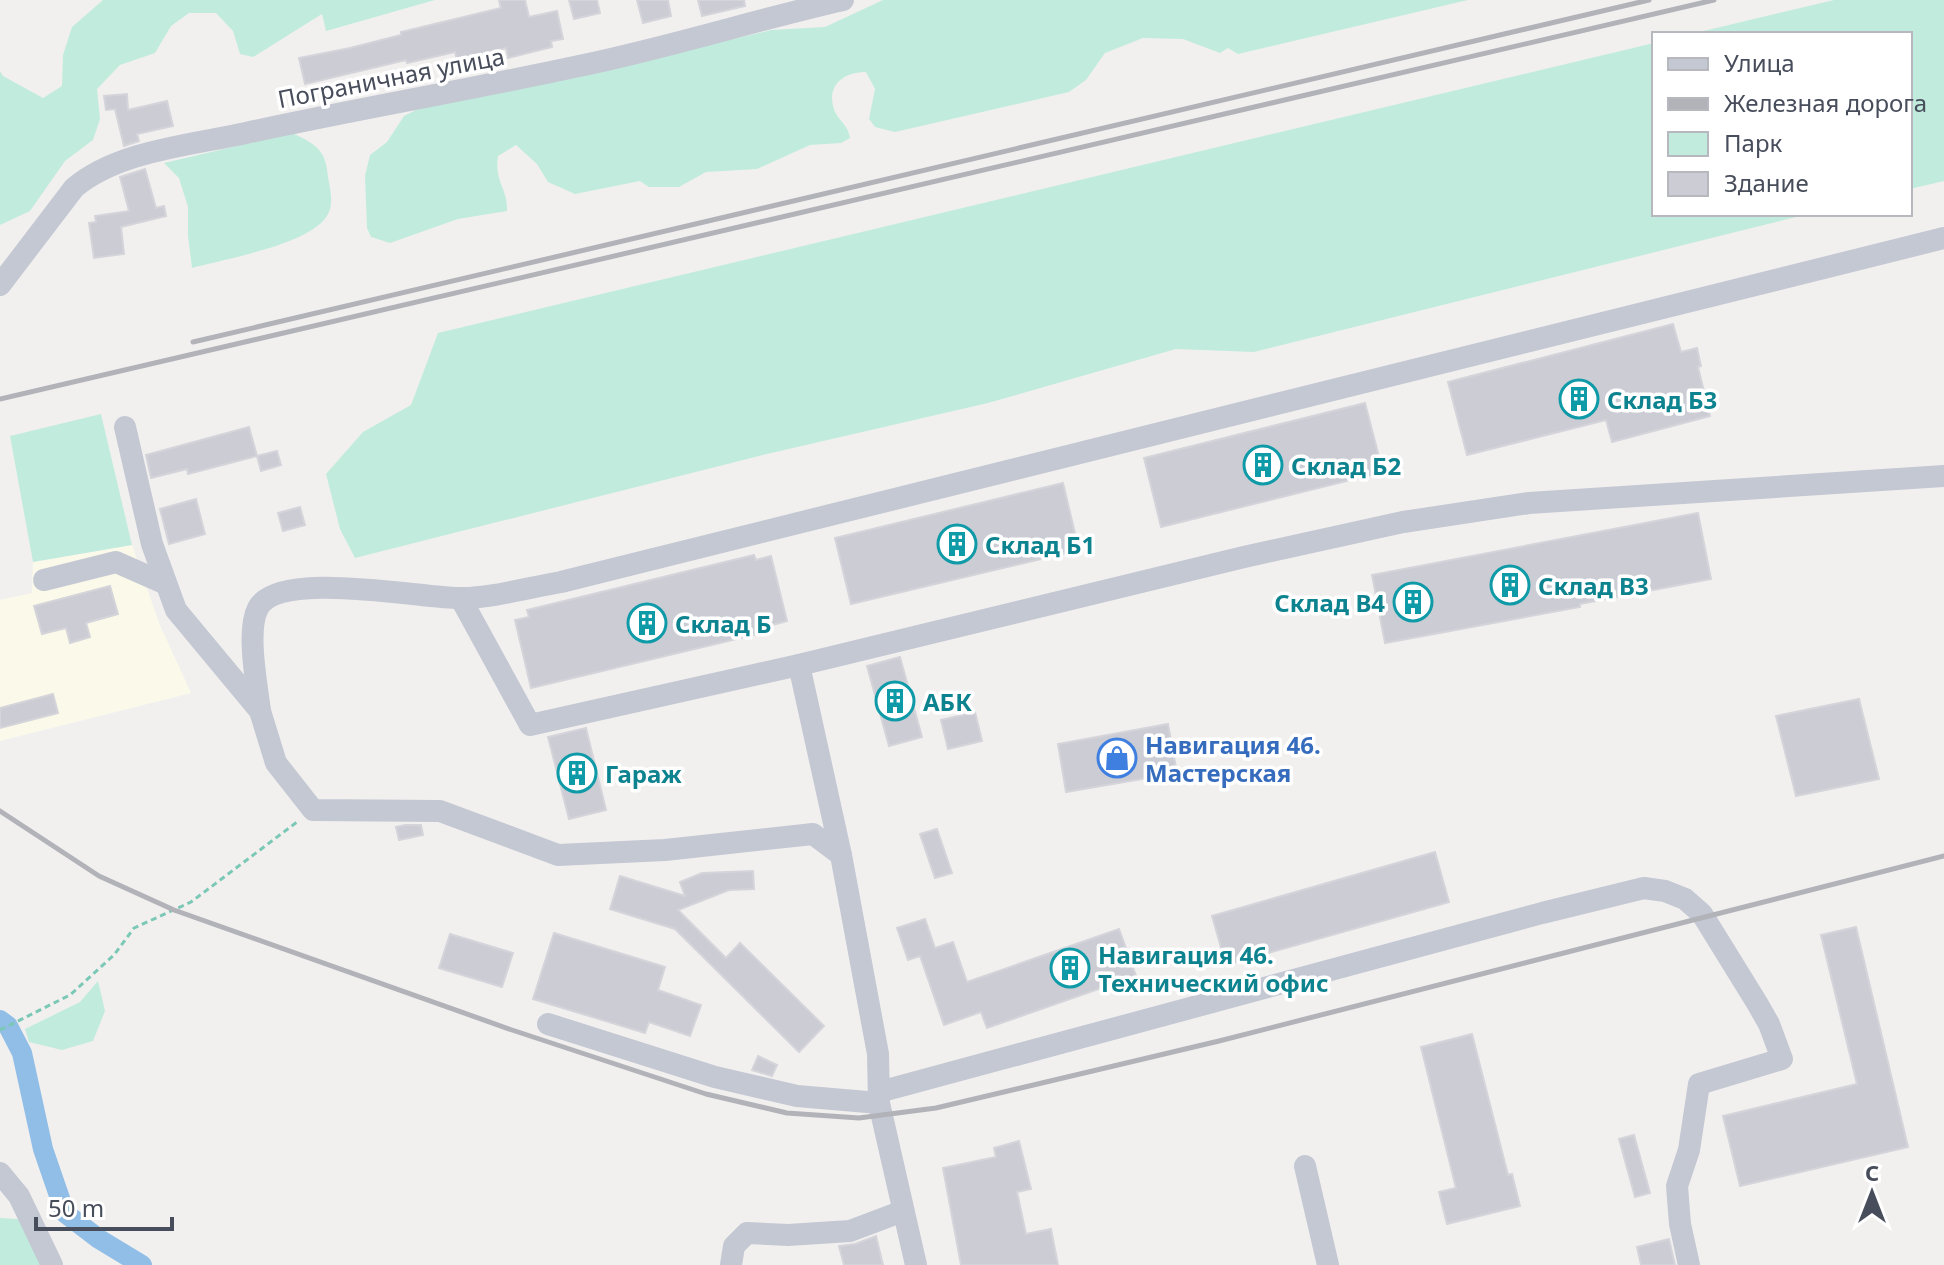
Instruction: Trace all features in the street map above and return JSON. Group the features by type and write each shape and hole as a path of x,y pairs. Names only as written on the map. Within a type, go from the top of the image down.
{"street":[{"name":"Пограничная улица","path":"0,285 74,188 89,175 108,166 336,114 581,66 843,0"},
{"path":"841,855 813,834 665,850 558,855 440,811 313,810 276,763 260,711 252,647 258,608 271,597 317,586 461,599 561,582 1944,238"},
{"path":"125,427 152,544 176,610 260,711"},
{"path":"461,599 530,725 799,665 1244,557 1403,522 1529,503 1944,476"},
{"path":"44,580 116,562 166,584"},
{"path":"799,665 841,855 878,1054 879,1097 916,1265"},
{"path":"548,1024 715,1077 797,1096 879,1097 1542,913 1634,889 1654,889 1685,899 1702,914 1769,1024 1782,1059 1699,1084 1689,1150 1677,1186 1680,1224 1689,1265"},
{"path":"1305,1166 1328,1265"},
{"path":"0,1173 19,1196 52,1265"},
{"path":"731,1265 734,1246 747,1233 788,1235 850,1231 903,1211"}],"path":[{"path":"0,1030 70,995 114,955 134,928 191,902 313,810"}],"shaded area":[{"path":"132,545 159,623 191,693 0,741 0,600 32,593 33,562"}],"green space":[{"path":"103,0 435,0 326,31 322,14 253,57 240,54 233,31 216,13 189,13 171,26 155,53 120,65 97,89 100,119 93,140 65,161 30,211 0,225 0,71 3,76 43,98 62,86 63,55 72,27"},
{"path":"883,0 1468,0 1238,54 1228,48 1220,53 1183,39 1143,38 1105,53 1086,80 1069,92 895,132 875,127 869,119 875,89 866,72 851,74 835,87 832,101 850,138 841,143 810,145 757,169 706,172 679,187 649,187 640,181 575,194 548,182 537,164 516,145 498,156 498,172 507,211 458,219 390,243 371,237 367,228 365,176 370,155 387,142 404,116 424,106 577,76 771,30 825,27"},
{"path":"1834,0 1944,0 1944,181 1912,189 1912,32 1699,32"},
{"path":"1652,43 1652,216 1800,216 1254,352 1176,349 988,403 767,454 355,558 340,529 326,474 363,432 411,405 438,333"},
{"path":"292,133 318,149 325,160 331,196 328,214 319,225 287,242 192,268 188,207 179,178 164,163"},
{"path":"101,414 132,545 33,562 10,436"},
{"path":"98,981 105,1011 93,1041 62,1050 29,1042 25,1029 80,1002"},
{"path":"0,1218 18,1219 44,1265 0,1265"}],"building":[{"path":"499,0 525,0 529,17 557,11 563,39 551,41 552,47 508,58 506,48 457,60 455,52 305,84 299,58 350,48 401,35 401,32 501,8"},
{"path":"569,0 597,0 600,13 574,19"},
{"path":"637,0 668,0 671,16 643,23"},
{"path":"698,0 744,0 745,6 702,16"},
{"path":"127,94 128,110 167,101 173,126 137,134 139,141 124,146 115,109 106,110 104,96"},
{"path":"145,169 156,208 164,206 166,216 121,227 124,254 94,258 89,223 96,222 95,216 129,211 120,177"},
{"name":"Склад Б3","path":"1673,324 1681,352 1697,348 1701,366 1698,367 1710,416 1612,442 1606,420 1467,455 1448,382"},
{"name":"Склад Б2","path":"1365,403 1383,472 1161,527 1144,458"},
{"path":"249,427 257,456 188,474 187,469 151,478 146,455"},
{"path":"277,451 281,465 261,471 257,456"},
{"name":"Склад Б1","path":"1063,483 1079,550 851,604 835,538"},
{"path":"196,499 205,534 169,544 160,509"},
{"path":"300,507 305,525 283,531 278,513"},
{"path":"1698,513 1711,579 1385,643 1372,575"},
{"name":"Склад Б","path":"754,555 756,560 771,556 787,621 769,626 770,631 531,688 515,620 529,617 527,610"},
{"path":"110,586 118,614 86,623 90,637 70,643 66,628 42,634 34,606"},
{"name":"АБК","path":"900,657 922,737 889,746 867,666"},
{"path":"53,694 58,713 0,728 0,708"},
{"path":"1859,699 1879,779 1796,796 1776,716"},
{"path":"975,712 982,741 948,749 941,720"},
{"name":"Навигация 46. Мастерская","path":"1168,724 1177,773 1066,792 1058,744"},
{"name":"Гараж","path":"586,728 606,810 569,819 548,737"},
{"path":"421,825 423,835 399,840 396,827"},
{"path":"937,829 952,873 935,878 920,834"},
{"path":"1435,852 1449,902 1226,965 1212,916"},
{"path":"753,871 754,889 729,890 678,910 726,958 740,943 824,1026 799,1052 675,929 610,909 620,876 685,896 680,882 702,873"},
{"name":"Навигация 46. Технический офис","path":"925,919 935,948 953,942 967,982 1119,929 1136,976 987,1028 981,1012 944,1025 920,956 908,960 897,928"},
{"path":"1856,927 1908,1147 1740,1186 1723,1116 1857,1084 1821,935"},
{"path":"554,933 665,967 658,990 701,1005 690,1036 649,1022 645,1033 533,999"},
{"path":"450,934 513,953 502,987 439,968"},
{"path":"1472,1034 1508,1175 1512,1174 1520,1206 1447,1224 1439,1192 1456,1188 1421,1047"},
{"path":"758,1056 777,1065 772,1076 752,1070"},
{"path":"1634,1135 1650,1193 1635,1197 1619,1139"},
{"path":"1019,1141 1031,1189 1017,1192 1026,1234 1051,1229 1058,1265 961,1265 943,1168 996,1157 994,1148"},
{"path":"876,1236 883,1265 844,1265 839,1246"},
{"path":"1669,1239 1675,1265 1641,1265 1637,1247"}],"waterway":[{"path":"0,1020 8,1026 22,1053 43,1149 65,1213 99,1239 142,1265"}],"railway":[{"path":"193,342 1649,0"},
{"path":"0,399 1714,0"},
{"path":"0,811 99,876 174,910 512,1030 706,1094 787,1113 859,1118 936,1108 1219,1041 1944,856"}],"place":[{"name":"Склад Б3","path":"1579,399"},
{"name":"Склад Б2","path":"1263,465"},
{"name":"Склад Б1","path":"957,544"},
{"name":"Склад В3","path":"1510,585"},
{"name":"Склад В4","path":"1413,602"},
{"name":"Склад Б","path":"647,623"},
{"name":"АБК","path":"895,701"},
{"name":"Навигация 46. Мастерская","path":"1117,758"},
{"name":"Гараж","path":"577,773"},
{"name":"Навигация 46. Технический офис","path":"1070,968"}]}
